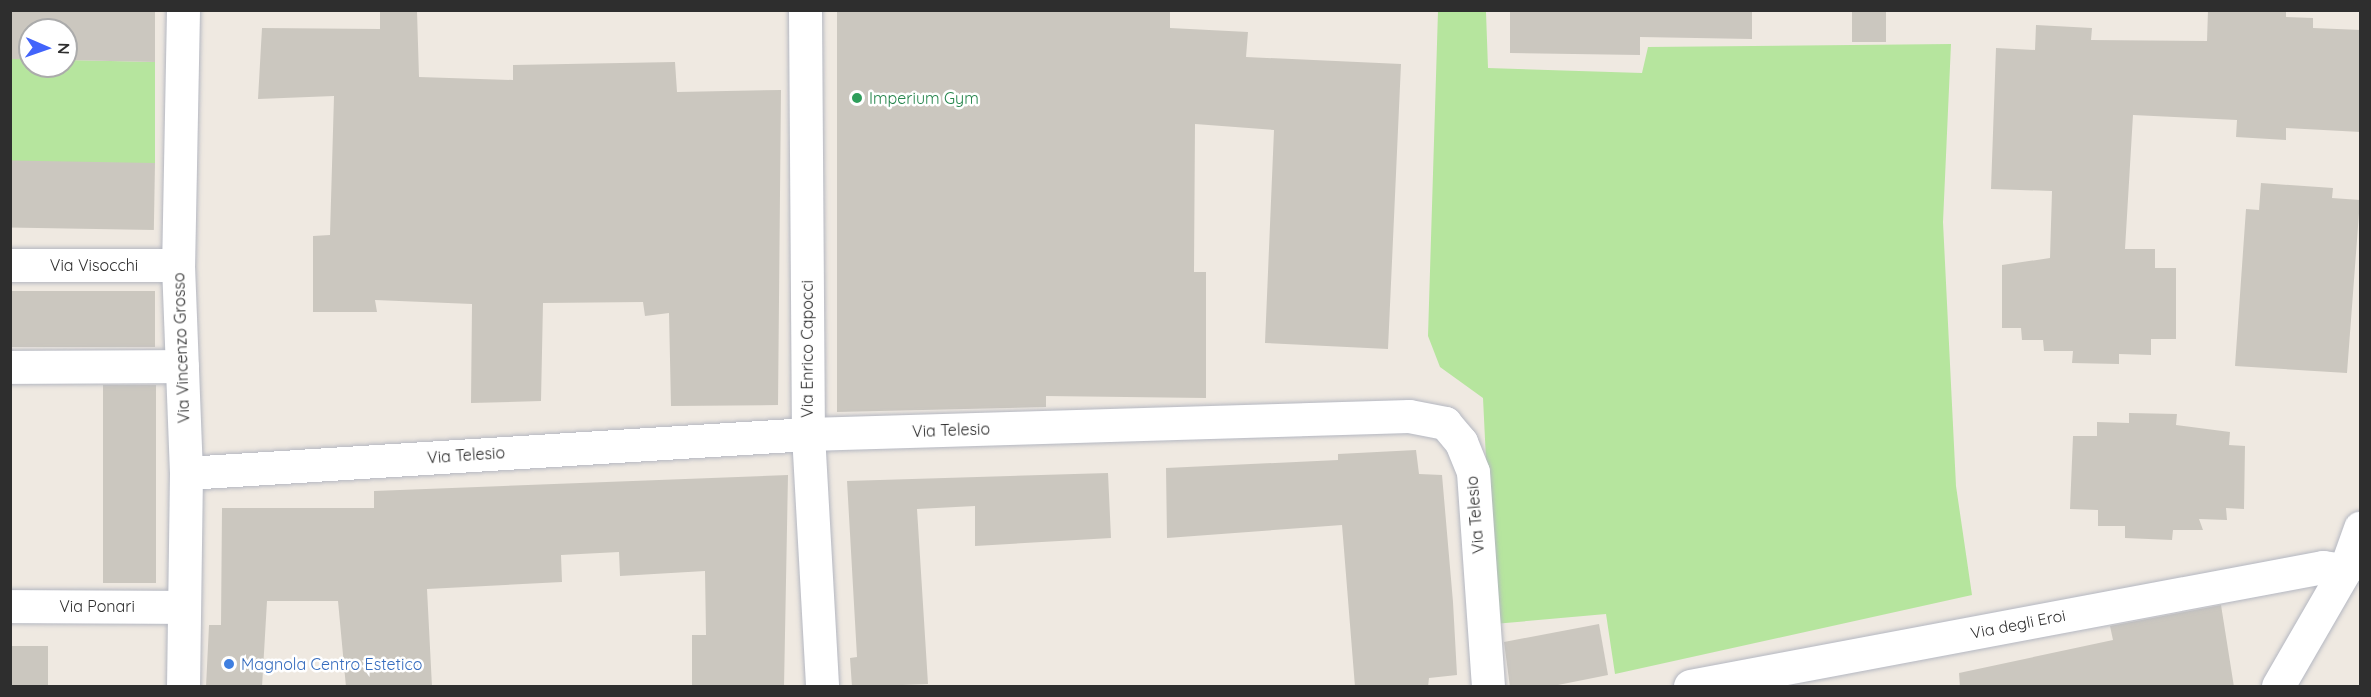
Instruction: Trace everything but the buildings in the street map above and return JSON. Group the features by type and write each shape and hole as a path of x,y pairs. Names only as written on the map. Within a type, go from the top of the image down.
{"street":[{"name":"Via Vincenzo Grosso","path":"183,10 178,265 186,473 183,687"},
{"name":"Via Enrico Capocci","path":"806,10 808,434 822,687"},
{"name":"Via Visocchi","path":"10,265 178,265"},
{"path":"10,367 182,366"},
{"name":"Via Telesio","path":"186,473 808,434 1409,416 1444,423 1461,442 1473,472 1488,687"},
{"path":"2278,687 2345,570 2361,528"},
{"name":"Via degli Eroi","path":"1690,687 2323,567 2345,570"},
{"name":"Via Ponari","path":"10,606 183,607"}],"green space":[{"path":"1438,11 1486,12 1488,68 1642,73 1648,47 1951,44 1943,222 1956,486 1972,595 1615,674 1606,614 1494,624 1483,398 1440,367 1428,336"},
{"path":"10,59 18,59 18,78 78,78 78,60 155,62 155,163 11,171"}],"place":[{"name":"Imperium Gym","path":"857,98"},
{"name":"Magnola Centro Estetico","path":"229,664"}]}
